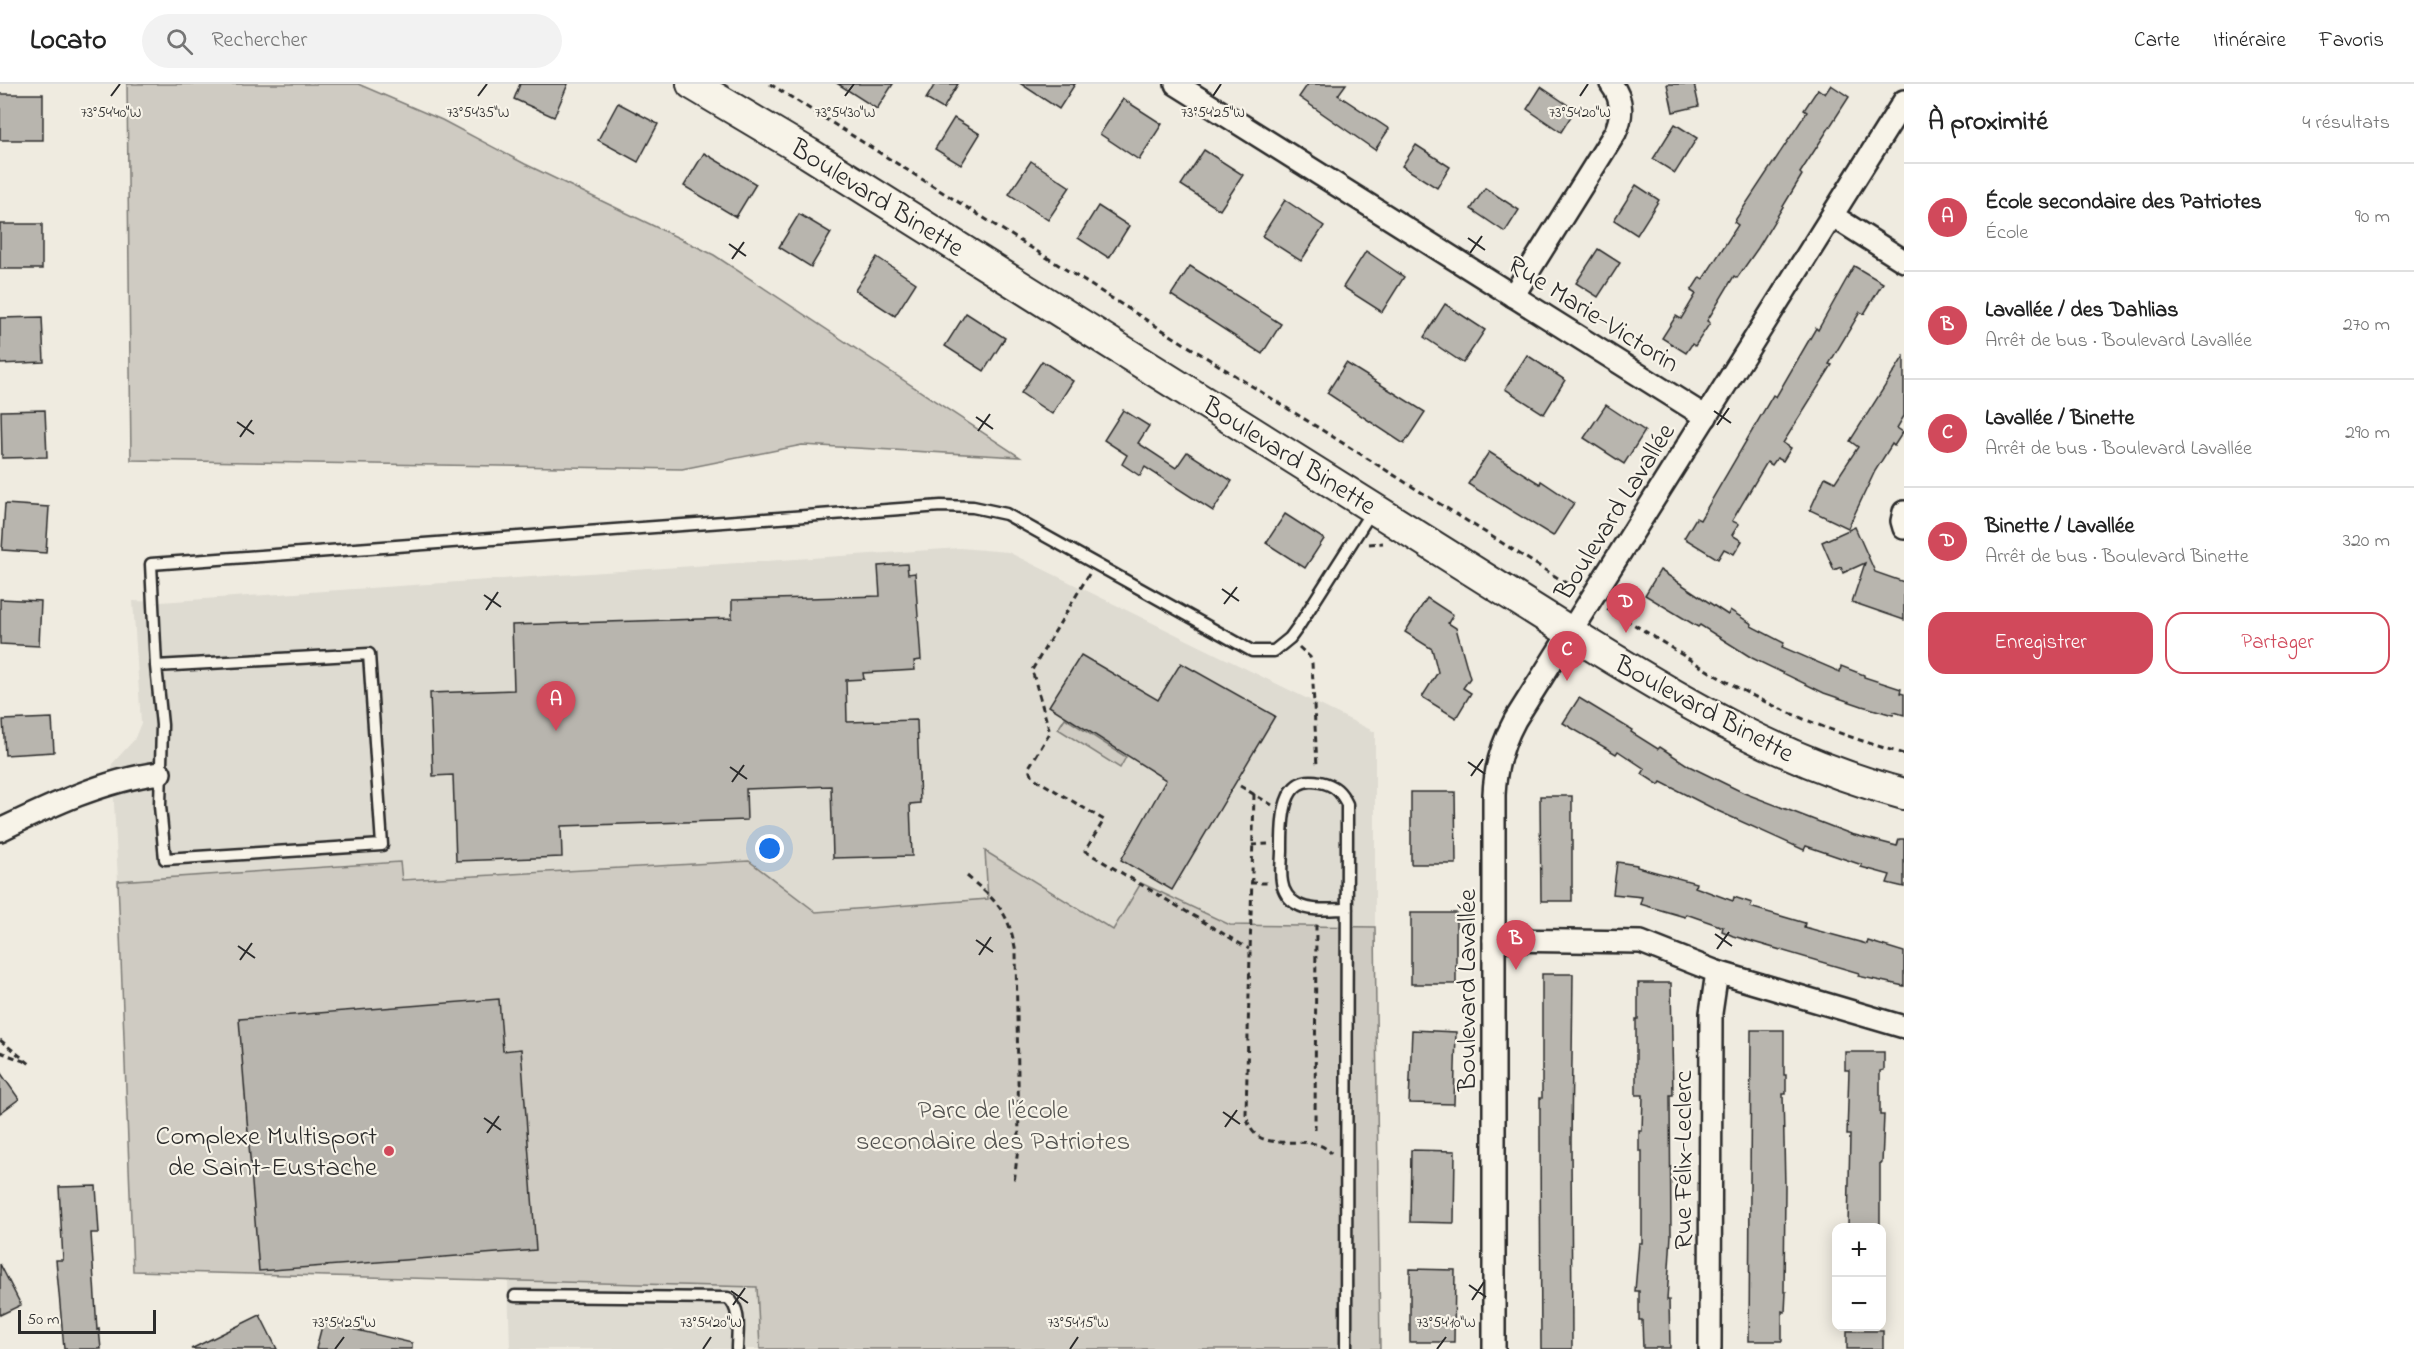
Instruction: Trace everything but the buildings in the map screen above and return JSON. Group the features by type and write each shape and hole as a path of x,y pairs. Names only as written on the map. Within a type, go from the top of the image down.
{"street":[{"name":"Boulevard Binette","path":"692,84 1377,503 1575,627 1690,705 1757,741 1833,772 1904,794"},
{"name":"Boulevard Binette","path":"718,84 864,173 1377,503"},
{"name":"Rue Marie-Victorin","path":"1176,84 1706,417"},
{"path":"1513,296 1615,134 1620,121 1621,108 1616,90 1611,84"},
{"name":"Boulevard Lavallée","path":"1494,1349 1494,802 1497,763 1511,727 1904,101"},
{"path":"1833,216 1904,261"},
{"path":"1904,512 1902,521 1904,528"},
{"name":"Boulevard Binette","path":"1575,627 1751,724 1825,756 1904,780"},
{"path":"0,830 111,783 160,773"},
{"path":"1494,940 1641,942 1717,972 1904,1027"},
{"name":"Rue Félix-Leclerc","path":"1710,1349 1711,1013 1717,972"}],"lane":[{"path":"156,666 369,654 382,844 165,859 160,806 162,725 156,666 151,564 941,506 973,507 1006,514 1252,651 1274,651 1290,638 1377,503"},
{"path":"1346,1349 1347,909 1347,804 1341,792 1332,786 1318,781 1306,782 1294,789 1287,798 1282,812 1282,883 1287,896 1296,904 1306,908 1347,909"},
{"path":"515,1296 728,1298 734,1303 737,1314 737,1349"}],"path":[{"name":"Boulevard Binette","path":"770,84 1572,586 1578,582"},
{"path":"1365,543 1385,543"},
{"path":"1096,564 1032,670 1050,733 1029,767 1030,772 1037,780 1104,820 1085,851 1249,949"},
{"name":"Boulevard Binette","path":"1614,613 1706,670 1759,699 1827,729 1904,754"},
{"path":"1290,638 1310,657 1312,663 1318,781"},
{"path":"1240,786 1272,806"},
{"path":"1254,794 1245,1114 1247,1124 1264,1141 1322,1145 1330,1151 1333,1158"},
{"path":"968,876 999,904 1011,926 1016,952 1019,1139 1014,1183"},
{"path":"1250,883 1270,883 1273,891"},
{"path":"1315,1130 1316,921"},
{"path":"0,1040 30,1064 0,1052"}],"shaded area":[{"path":"960,548 1008,552 1375,732 1375,927 1230,925 1142,883 1113,930 985,851 988,899 815,912 749,861 401,880 400,862 118,881 112,764 134,740 141,723 133,601 160,602"},
{"path":"508,1280 757,1287 760,1349 510,1349"}],"green space":[{"path":"127,84 358,84 442,120 525,164 714,255 1020,457 802,445 682,469 131,460"},
{"path":"1065,718 1126,757 1120,768 1058,729"},
{"name":"Parc de l'école secondaire des Patriotes","path":"985,851 1113,930 1141,883 1230,925 1375,927 1380,1349 760,1349 757,1287 133,1271 118,881 400,862 402,880 749,861 816,912 988,899"}],"place":[{"name":"Binette / Lavallée","path":"1626,633"},
{"name":"Lavallée / Binette","path":"1567,681"},
{"name":"École secondaire des Patriotes","path":"556,731"},
{"name":"Lavallée / des Dahlias","path":"1516,970"},
{"name":"Complexe Multisport de Saint-Eustache","path":"389,1151"}]}
